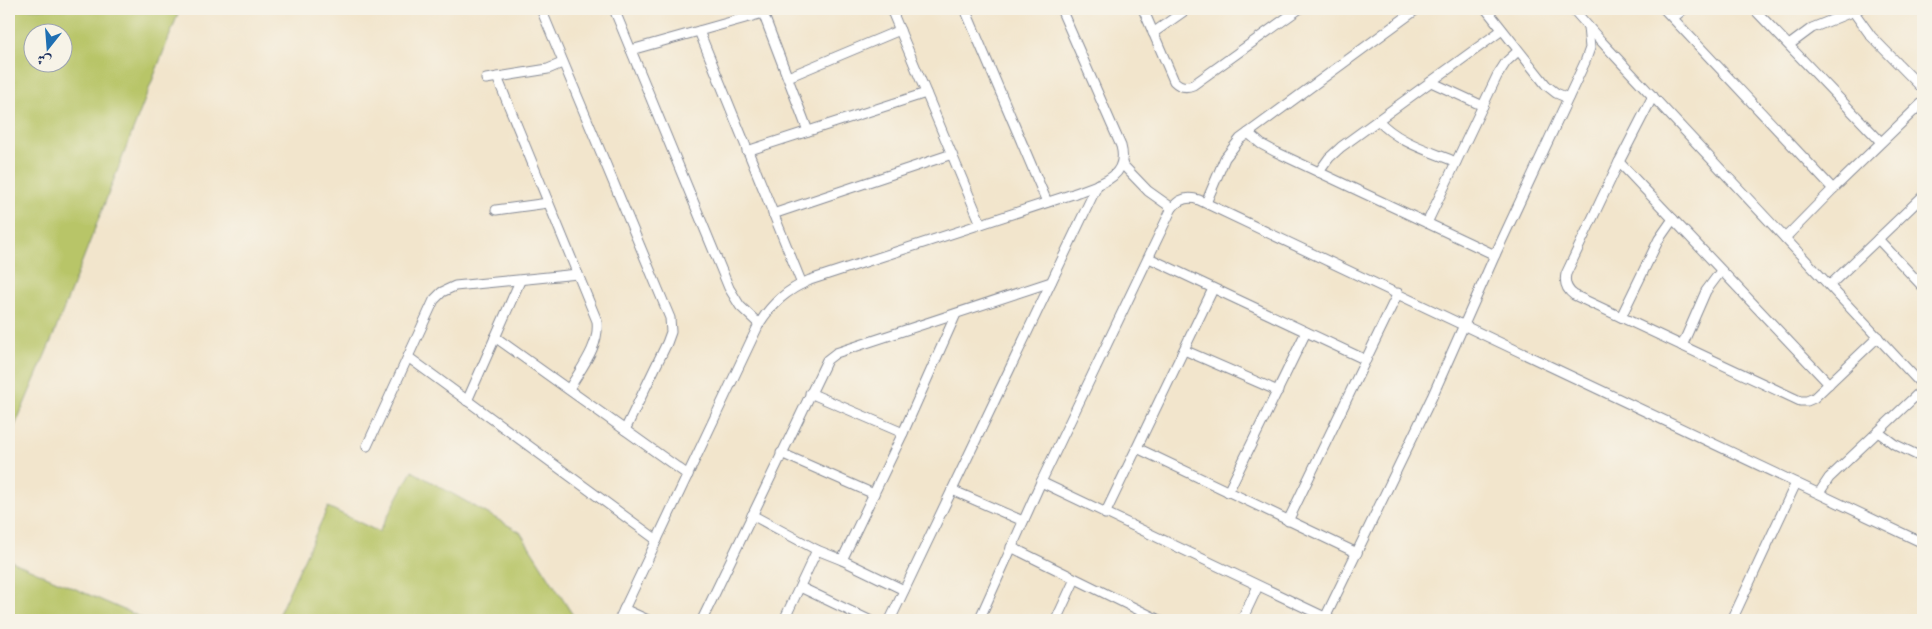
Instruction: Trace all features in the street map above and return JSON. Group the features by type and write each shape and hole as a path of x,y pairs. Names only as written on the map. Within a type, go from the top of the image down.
{"street":[{"path":"541,9 671,322 671,332 667,343 625,430"},
{"path":"614,9 729,288 740,306 759,324"},
{"path":"631,50 777,9"},
{"path":"890,9 981,224"},
{"path":"965,9 1048,202"},
{"path":"619,620 759,324 778,300 793,288 802,284 1048,202 1112,178 1119,171 1123,157 1121,146 1061,9"},
{"path":"1143,9 1174,82 1186,87 1193,85 1299,9"},
{"path":"1153,33 1187,9"},
{"path":"1206,203 1225,158 1234,146 1248,133 1417,9"},
{"path":"1486,9 1546,85 1556,93 1568,98"},
{"path":"1573,9 1923,387 1830,478 1819,493"},
{"path":"1664,9 1833,189"},
{"path":"1673,18 1684,9"},
{"path":"1754,9 1882,142"},
{"path":"1789,45 1812,28 1856,10 1871,36 1923,89"},
{"path":"763,13 808,131"},
{"path":"1041,482 1327,619 1356,554 1432,397 1495,255 1588,55 1590,41 1588,27"},
{"path":"788,77 900,30"},
{"path":"1319,172 1335,152 1502,30"},
{"path":"699,31 802,284"},
{"path":"1427,223 1501,69 1518,51"},
{"path":"486,79 548,69 562,63"},
{"path":"497,77 595,314 597,334 594,345 569,390"},
{"path":"1431,82 1483,106"},
{"path":"748,151 926,92"},
{"path":"1653,96 1619,162 1566,274 1565,281 1569,290 1574,295 1800,401 1814,398 1878,337"},
{"path":"1785,238 1923,102"},
{"path":"1378,120 1393,134 1456,162"},
{"path":"1248,133 1268,148 1495,255"},
{"path":"773,214 952,154"},
{"path":"1619,162 1829,384"},
{"path":"1122,164 1143,187 1172,208"},
{"path":"890,620 1098,184"},
{"path":"1830,285 1923,196"},
{"path":"978,620 1041,482 1172,208 1180,200 1188,198 1195,198 1398,293 1923,543"},
{"path":"496,210 548,203"},
{"path":"1622,317 1659,239 1673,219"},
{"path":"1878,239 1923,287"},
{"path":"1148,258 1366,360"},
{"path":"1682,346 1706,291 1721,271"},
{"path":"366,446 434,300 442,292 455,286 578,274"},
{"path":"467,400 520,280"},
{"path":"702,620 827,360 836,354 1051,282"},
{"path":"1105,514 1213,289"},
{"path":"1288,521 1398,293"},
{"path":"842,560 903,433 956,314"},
{"path":"1228,492 1306,332"},
{"path":"495,337 688,475"},
{"path":"1184,350 1278,391"},
{"path":"408,358 657,540"},
{"path":"810,393 903,433"},
{"path":"1878,432 1894,444 1923,458"},
{"path":"1137,448 1356,554"},
{"path":"781,453 874,494"},
{"path":"1732,620 1796,483"},
{"path":"952,490 1023,521"},
{"path":"752,515 818,550 904,590"},
{"path":"1011,547 1159,620"},
{"path":"784,620 818,550"},
{"path":"1056,620 1075,579"},
{"path":"1242,620 1258,586"},
{"path":"800,587 869,620"},
{"path":"624,609 648,620"}],"green space":[{"path":"9,9 180,9 54,334 9,440"},
{"path":"412,471 520,532 576,620 276,620 328,507 379,532"},
{"path":"9,560 147,620 9,620"}]}
